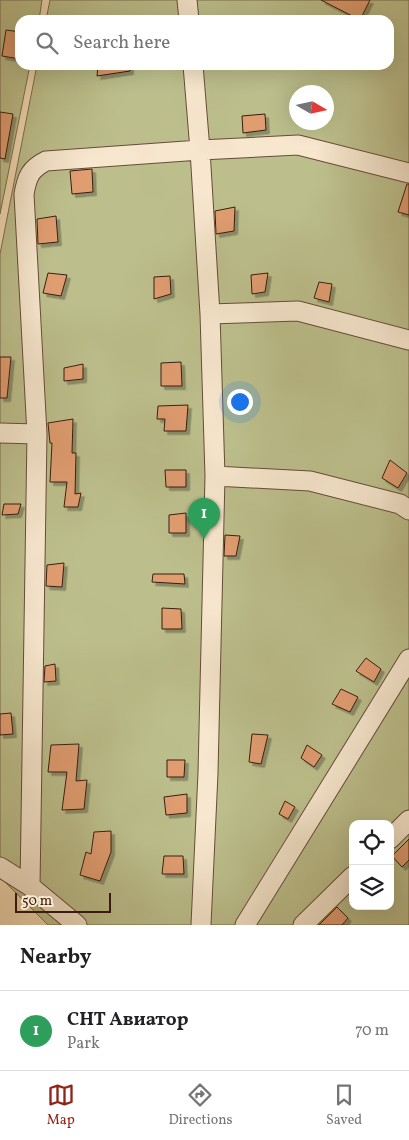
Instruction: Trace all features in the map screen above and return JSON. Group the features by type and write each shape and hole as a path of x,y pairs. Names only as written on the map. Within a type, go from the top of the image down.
{"street":[{"path":"188,0 189,15"},
{"path":"193,70 210,314 215,476 208,773 201,925"},
{"path":"30,886 37,434 24,194 26,182 31,172 36,166 46,161 298,145 409,173"},
{"path":"210,314 298,311 409,340"},
{"path":"0,433 37,434"},
{"path":"215,476 310,481 400,504 409,510"},
{"path":"245,925 409,659"},
{"path":"394,835 409,820"},
{"path":"0,867 30,886 77,925"},
{"path":"303,925 349,880"}],"green space":[{"path":"0,0 42,0 40,15 15,15 15,70 29,70 0,214"},
{"path":"50,0 409,0 409,925 48,925 0,877 0,254 36,70 394,70 394,15 47,15"}],"building":[{"path":"321,0 370,0 362,15 350,15"},
{"path":"6,30 15,31 15,58 2,56"},
{"path":"98,70 130,70 130,71 97,76"},
{"path":"0,112 13,114 5,159 0,158"},
{"path":"265,114 266,130 243,133 242,116"},
{"path":"92,169 93,192 72,194 70,171"},
{"path":"407,184 409,184 409,215 398,212"},
{"path":"235,207 234,231 216,234 215,211"},
{"path":"56,216 58,242 38,244 37,219"},
{"path":"48,273 67,275 61,296 43,293"},
{"path":"268,273 265,292 252,294 251,275"},
{"path":"170,276 171,294 154,299 154,277"},
{"path":"319,282 332,284 329,302 314,298"},
{"path":"0,357 11,357 7,398 0,398"},
{"path":"181,362 182,386 161,386 161,363"},
{"path":"83,364 83,379 64,381 64,368"},
{"path":"188,405 186,431 164,431 165,419 157,419 158,406"},
{"path":"73,419 72,453 76,453 75,494 81,493 78,507 64,507 67,482 50,482 52,443 50,443 48,423"},
{"path":"390,460 407,473 398,488 382,478"},
{"path":"165,470 186,470 186,487 166,487"},
{"path":"4,504 21,504 18,514 2,515"},
{"path":"186,513 186,533 169,533 169,515"},
{"path":"225,535 240,536 236,556 224,556"},
{"path":"64,563 62,587 46,586 47,565"},
{"path":"153,574 184,574 185,584 152,582"},
{"path":"162,608 181,609 182,629 162,629"},
{"path":"366,658 381,669 374,682 356,671"},
{"path":"55,664 56,681 44,682 45,666"},
{"path":"341,689 358,697 350,712 332,704"},
{"path":"11,713 13,734 0,735 0,714"},
{"path":"252,734 268,735 261,764 249,762"},
{"path":"79,744 76,781 87,780 84,809 62,810 67,772 48,772 51,745"},
{"path":"307,745 322,755 314,767 301,758"},
{"path":"167,760 185,760 184,777 167,777"},
{"path":"187,794 187,813 166,815 164,797"},
{"path":"285,801 295,807 288,819 279,814"},
{"path":"111,831 111,852 100,881 80,875 86,852 91,854 94,832"},
{"path":"409,839 409,860 402,867 394,858 394,854"},
{"path":"164,856 183,856 184,874 162,874"},
{"path":"337,907 348,918 342,925 319,925"}],"place":[{"name":"СНТ Авиатор","path":"204,539"}]}
